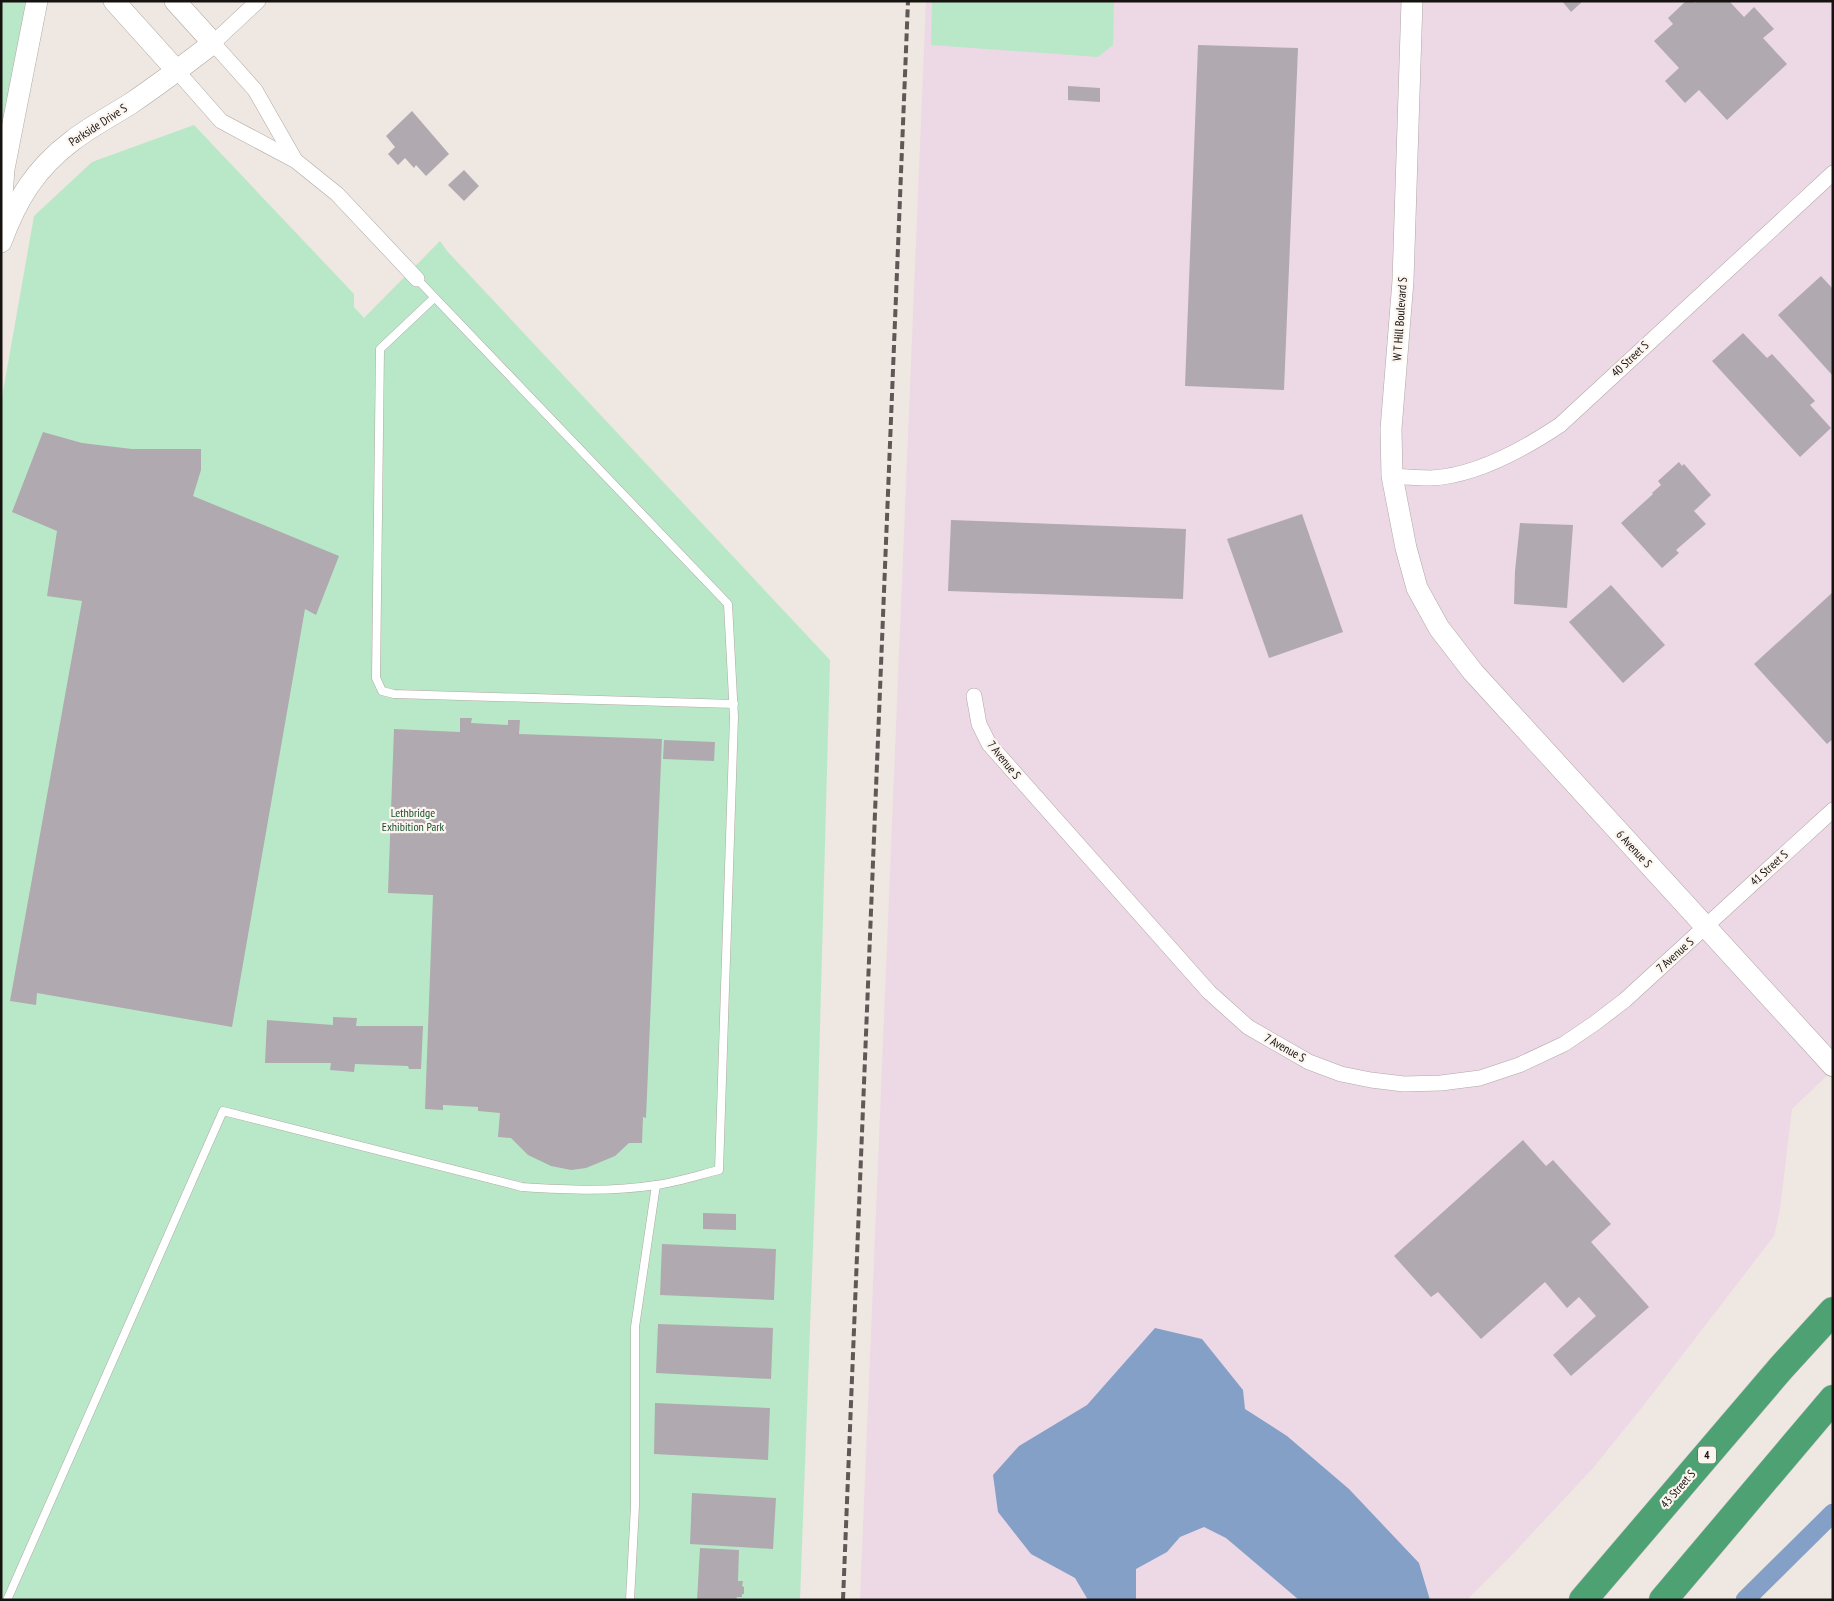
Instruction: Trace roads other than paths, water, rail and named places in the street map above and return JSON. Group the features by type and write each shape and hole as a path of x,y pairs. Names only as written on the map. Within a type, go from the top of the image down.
{"highway":[{"name":"43 Street S","path":"1583,1600 1781,1368 1833,1311"},
{"path":"1663,1600 1833,1399"}],"street":[{"path":"1,209 4,169 37,1"},
{"path":"114,1 221,121 296,161 337,194 417,280"},
{"path":"175,1 255,90 296,161"},
{"path":"213,43 258,1"},
{"name":"W T Hill Boulevard S","path":"1412,1 1403,281 1391,430 1392,476 1406,548 1418,588 1439,628"},
{"name":"Parkside Drive S","path":"1,242 21,196 32,179 52,158 72,140 177,71 213,43"},
{"name":"40 Street S","path":"1392,476 1432,478 1466,472 1495,462 1528,446 1560,425 1833,172"},
{"name":"6 Avenue S","path":"1439,628 1504,709 1833,1066"},
{"name":"7 Avenue S","path":"974,696 979,724 989,744 1209,992 1248,1027 1309,1062 1341,1074 1404,1084 1441,1083 1480,1078 1518,1065 1564,1044 1595,1023 1625,1000 1706,926"},
{"name":"41 Street S","path":"1706,926 1833,810"}],"lane":[{"path":"7,1600 223,1110 522,1187 565,1190 656,1185 720,1170 734,704 728,604 417,280"},
{"path":"434,298 380,349 376,678 382,692 734,704"},
{"path":"630,1600 634,1506 634,1327 656,1185"}],"water":[{"path":"1155,1328 1202,1339 1243,1390 1245,1409 1287,1436 1349,1489 1419,1563 1430,1600 1299,1600 1226,1538 1204,1527 1180,1537 1167,1552 1136,1569 1136,1600 1088,1600 1075,1578 1031,1554 998,1512 993,1475 1019,1446 1087,1405"}],"waterway":[{"path":"1745,1600 1833,1513"}],"railway":[{"path":"843,1600 908,1"}],"park label":[{"name":"Lethbridge Exhibition Park","path":"413,820"}]}
